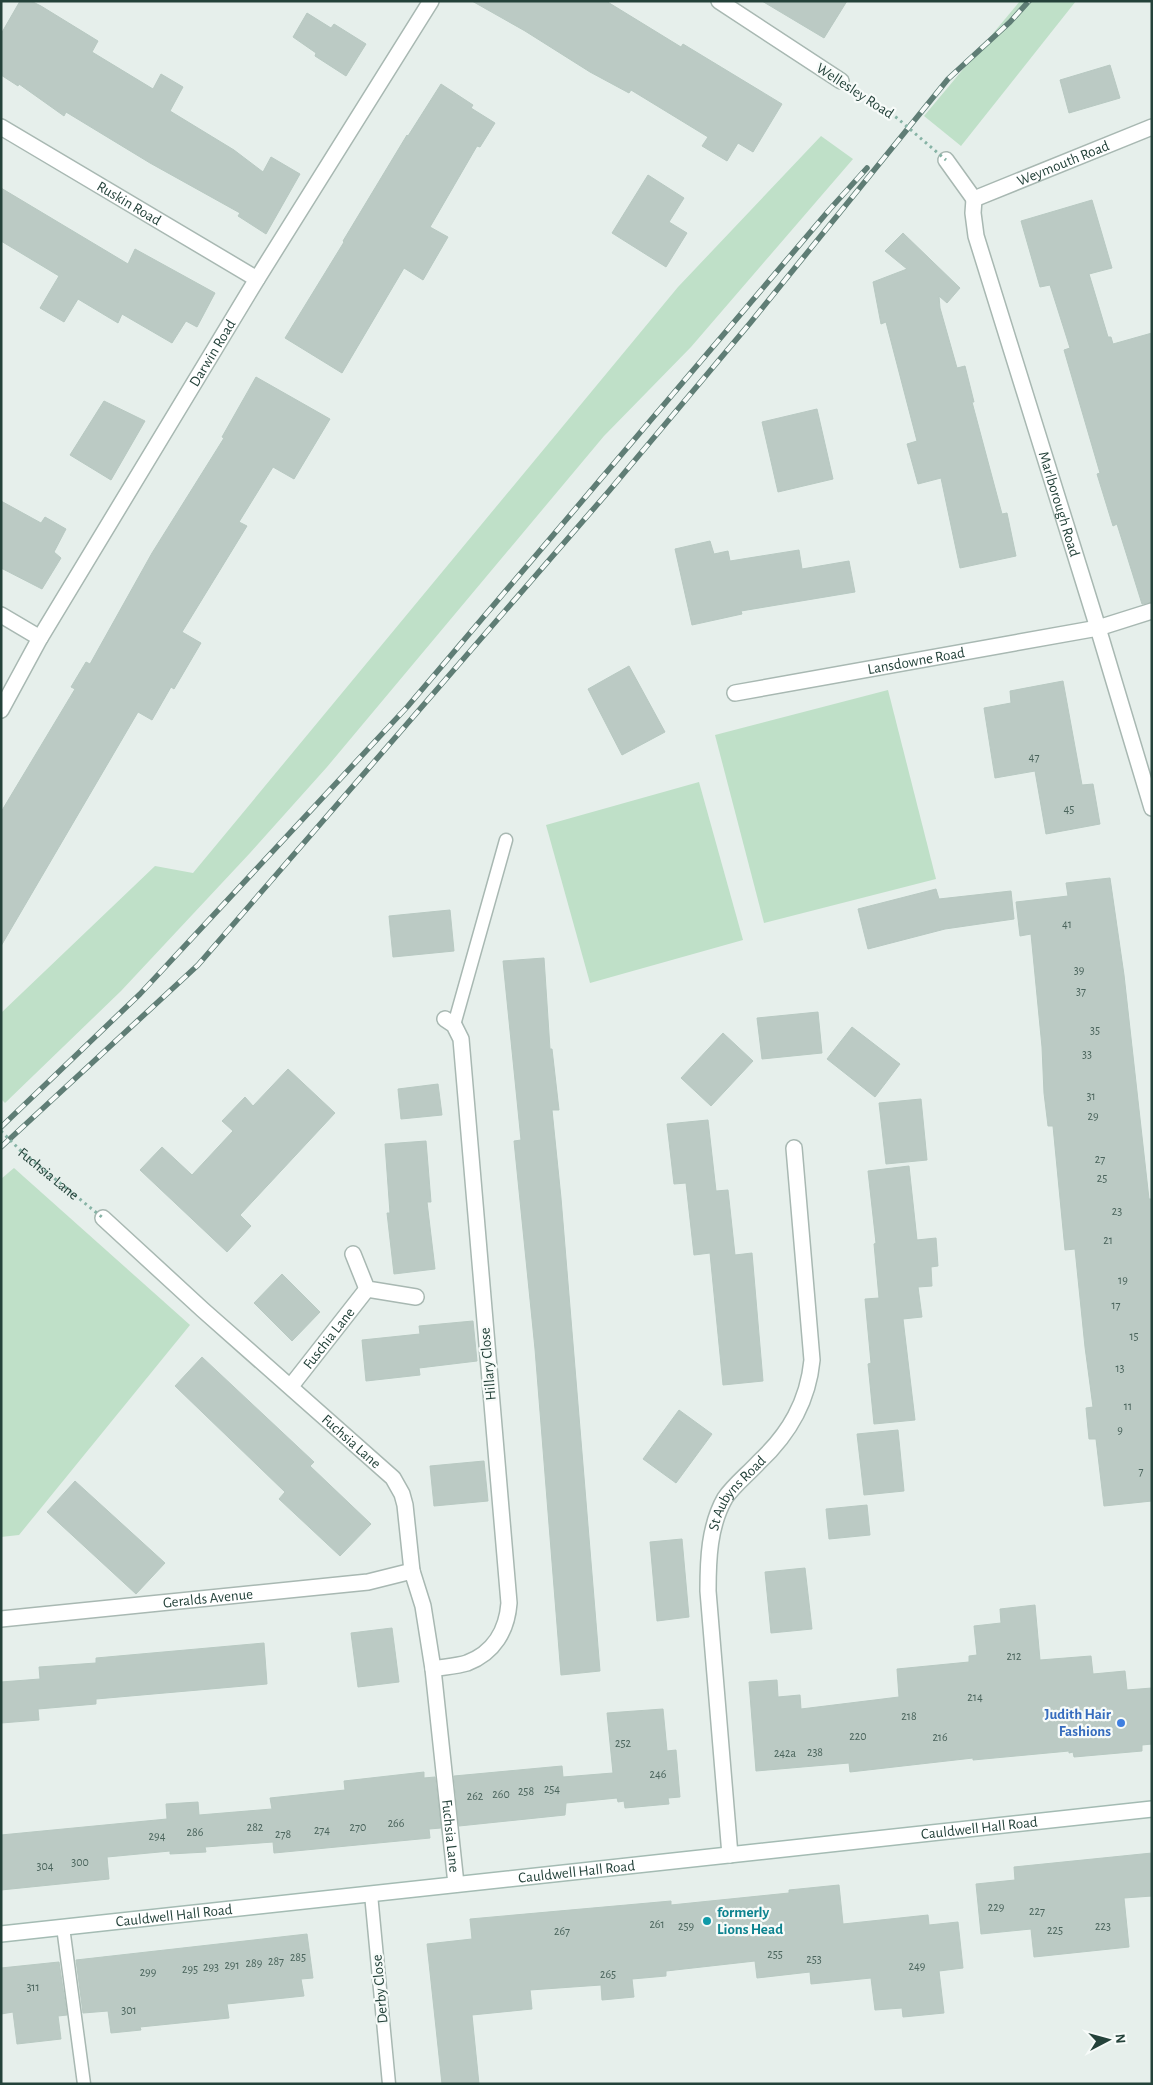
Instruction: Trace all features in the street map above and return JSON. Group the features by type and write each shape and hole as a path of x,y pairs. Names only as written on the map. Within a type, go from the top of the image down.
{"street":[{"name":"Darwin Road","path":"1,710 40,638 257,278 431,1"},
{"name":"Wellesley Road","path":"722,2 841,81"},
{"name":"Ruskin Road","path":"1,127 257,278"},
{"name":"Weymouth Road","path":"974,199 1152,127"},
{"path":"946,160 974,199"},
{"name":"Marlborough Road","path":"974,199 972,213 976,236 1152,808"},
{"name":"Lansdowne Road","path":"735,693 1098,628 1152,611"},
{"path":"1,615 40,638"},
{"name":"Hillary Close","path":"433,1669 466,1664 478,1658 489,1649 503,1632 509,1603 461,1039 450,1022"},
{"name":"St Aubyns Road","path":"730,1855 708,1591 710,1549 718,1513 725,1499 734,1487 780,1442 796,1418 810,1377 812,1360 794,1148"},
{"name":"Fuchsia Lane","path":"103,1218 203,1310 393,1478 402,1494 405,1505 412,1571 423,1606 433,1669 456,1884"},
{"path":"354,1254 367,1289 416,1297"},
{"name":"Fuschia Lane","path":"291,1386 367,1289"},
{"name":"Geralds Avenue","path":"1,1620 368,1582 412,1571"},
{"name":"Cauldwell Hall Road","path":"1,1934 1152,1809"}],"lane":[{"path":"450,1022 506,840"},
{"name":"Derby Close","path":"371,1894 390,2084"},
{"path":"63,1927 84,2084"}],"path":[{"name":"Wellesley Road","path":"841,81 897,118 946,160"},
{"name":"Fuchsia Lane","path":"1,1131 22,1152 103,1218"}],"green space":[{"path":"1020,1 1076,1 961,146 924,116"},
{"path":"821,136 853,159 691,347 604,436 327,767 250,853 121,991 5,1103 1,1099 1,1013 155,866 193,873 678,287"},
{"path":"888,690 936,879 764,923 715,735"},
{"path":"699,782 743,940 590,983 546,825"},
{"path":"14,1168 190,1325 19,1535 1,1537 1,1179"}],"building":[{"path":"20,1 31,1 41,6 98,41 92,52 153,89 161,74 183,87 170,111 234,150 263,172 271,157 300,174 266,234 238,216 240,213 150,163 66,112 64,116 19,84 18,86 1,75 1,34"},
{"path":"472,1 606,1 681,47 683,44 782,104 753,152 738,143 727,161 702,146 708,137 631,90 629,93 590,72 525,31"},
{"path":"762,1 847,1 824,38"},
{"path":"307,13 331,28 334,24 366,44 346,76 315,56 316,53 293,37"},
{"path":"1110,65 1120,98 1069,113 1060,80"},
{"path":"441,84 473,105 471,108 495,123 480,147 477,146 430,227 448,237 423,280 404,268 342,373 285,338 407,135"},
{"path":"648,175 684,198 669,222 687,233 666,267 612,233"},
{"path":"1,188 128,264 135,249 215,293 197,327 186,321 172,343 122,314 118,323 78,299 64,322 40,308 59,276 1,241"},
{"path":"1092,200 1112,268 1089,274 1108,337 1111,337 1113,344 1152,333 1152,602 1142,604 1117,524 1113,526 1097,474 1100,473 1064,350 1070,348 1050,285 1040,287 1021,221"},
{"path":"903,233 960,288 947,303 939,296 940,308 957,368 965,366 974,402 972,402 1002,514 1007,513 1016,556 960,568 941,478 918,484 907,444 917,441 886,322 881,324 873,282 907,269 885,251"},
{"path":"256,377 330,419 294,479 273,467 239,522 247,526 182,632 201,643 174,689 171,687 152,720 138,712 1,946 1,812 75,689 71,687 86,662 90,664 152,553 224,438 222,437"},
{"path":"104,401 145,421 111,480 70,455"},
{"path":"817,409 833,479 778,492 762,422"},
{"path":"1,501 41,523 45,517 66,529 54,552 61,558 42,589 1,568"},
{"path":"710,541 714,554 728,551 730,561 799,550 802,569 849,561 855,592 741,611 742,614 692,625 675,549"},
{"path":"629,666 665,732 622,755 588,689"},
{"path":"1063,681 1082,785 1093,784 1100,824 1046,834 1035,771 995,778 984,708 1011,703 1010,691"},
{"path":"1110,878 1124,975 1149,1199 1152,1199 1152,1501 1104,1506 1096,1439 1089,1439 1086,1408 1093,1407 1075,1249 1065,1250 1053,1126 1048,1126 1031,934 1020,936 1016,902 1068,896 1066,883"},
{"path":"936,889 939,899 1011,891 1014,919 945,929 868,949 858,909"},
{"path":"450,910 454,951 393,957 389,916"},
{"path":"544,958 550,1049 552,1049 559,1110 552,1110 600,1671 561,1675 535,1349 514,1141 521,1140 503,961"},
{"path":"818,1012 822,1053 762,1059 757,1018"},
{"path":"852,1027 900,1064 875,1097 827,1059"},
{"path":"723,1033 753,1061 711,1106 681,1078"},
{"path":"288,1069 335,1113 240,1215 251,1226 227,1252 140,1170 162,1147 192,1175 233,1131 222,1121 245,1097 253,1106"},
{"path":"438,1084 442,1115 401,1119 398,1089"},
{"path":"921,1099 927,1160 886,1164 879,1103"},
{"path":"708,1120 716,1191 728,1190 735,1255 752,1253 763,1381 723,1385 710,1253 694,1255 686,1183 674,1184 667,1124"},
{"path":"426,1141 431,1202 427,1202 435,1269 394,1274 387,1213 390,1213 385,1144"},
{"path":"909,1166 917,1240 936,1238 938,1266 931,1267 932,1286 918,1287 922,1317 903,1319 915,1420 874,1424 868,1364 871,1363 865,1299 879,1298 874,1244 876,1243 868,1171"},
{"path":"282,1274 320,1312 292,1341 254,1303"},
{"path":"473,1321 477,1361 419,1368 420,1375 366,1381 362,1340 420,1334 419,1326"},
{"path":"202,1357 314,1462 310,1466 371,1524 340,1556 279,1499 285,1492 175,1386"},
{"path":"679,1410 712,1434 676,1483 643,1459"},
{"path":"898,1430 904,1491 864,1495 857,1434"},
{"path":"484,1461 488,1501 434,1506 430,1466"},
{"path":"75,1481 165,1563 136,1594 47,1512"},
{"path":"867,1505 870,1535 829,1539 826,1509"},
{"path":"682,1539 689,1617 657,1621 650,1542"},
{"path":"805,1568 812,1629 771,1633 765,1572"},
{"path":"1035,1605 1040,1660 1091,1656 1093,1674 1125,1671 1127,1690 1152,1688 1152,1744 1142,1745 1142,1751 1074,1757 1073,1752 1069,1753 1069,1751 973,1760 973,1758 850,1772 849,1763 756,1771 749,1682 777,1680 778,1697 800,1695 801,1709 899,1697 897,1669 969,1662 969,1656 977,1655 974,1626 1001,1623 1000,1609"},
{"path":"392,1628 399,1682 358,1687 351,1633"},
{"path":"264,1643 267,1684 96,1699 96,1704 38,1709 39,1720 1,1723 1,1682 40,1679 39,1667 96,1663 96,1658"},
{"path":"663,1709 667,1751 676,1750 680,1797 668,1798 669,1804 625,1808 624,1801 618,1802 617,1798 566,1803 565,1815 459,1826 454,1776 562,1766 563,1777 613,1773 607,1713"},
{"path":"424,1772 424,1778 435,1777 441,1828 429,1829 430,1838 274,1853 273,1842 205,1847 206,1852 170,1854 170,1851 107,1857 109,1879 1,1890 1,1835 167,1819 166,1804 198,1802 199,1815 272,1809 270,1798 345,1790 344,1781"},
{"path":"1152,1853 1152,1896 1124,1898 1129,1947 1034,1957 1031,1929 981,1934 976,1884 1015,1880 1014,1867"},
{"path":"839,1885 843,1924 928,1915 929,1925 958,1922 963,1968 939,1971 944,2013 903,2017 902,2008 875,2010 871,1978 811,1984 810,1972 757,1978 755,1961 666,1971 666,1976 632,1979 634,1997 602,2000 601,1985 530,1990 532,2009 472,2015 479,2084 442,2084 427,1944 472,1939 470,1919 671,1901 671,1905 789,1893 789,1890"},
{"path":"307,1934 313,1978 301,1979 304,1996 227,2004 229,2018 140,2027 141,2030 111,2033 108,2011 83,2013 76,1960"},
{"path":"59,1962 67,2015 58,2016 61,2039 17,2044 13,2012 1,2014 1,1968"}],"railway":[{"path":"1,1147 198,965 609,491 751,322 948,79 1010,22 1029,1"},
{"path":"1,1127 140,994 408,706 830,209 867,168"}],"place":[{"name":"Judith Hair Fashions","path":"1121,1723"},
{"name":"formerly Lions Head","path":"707,1921"}]}
